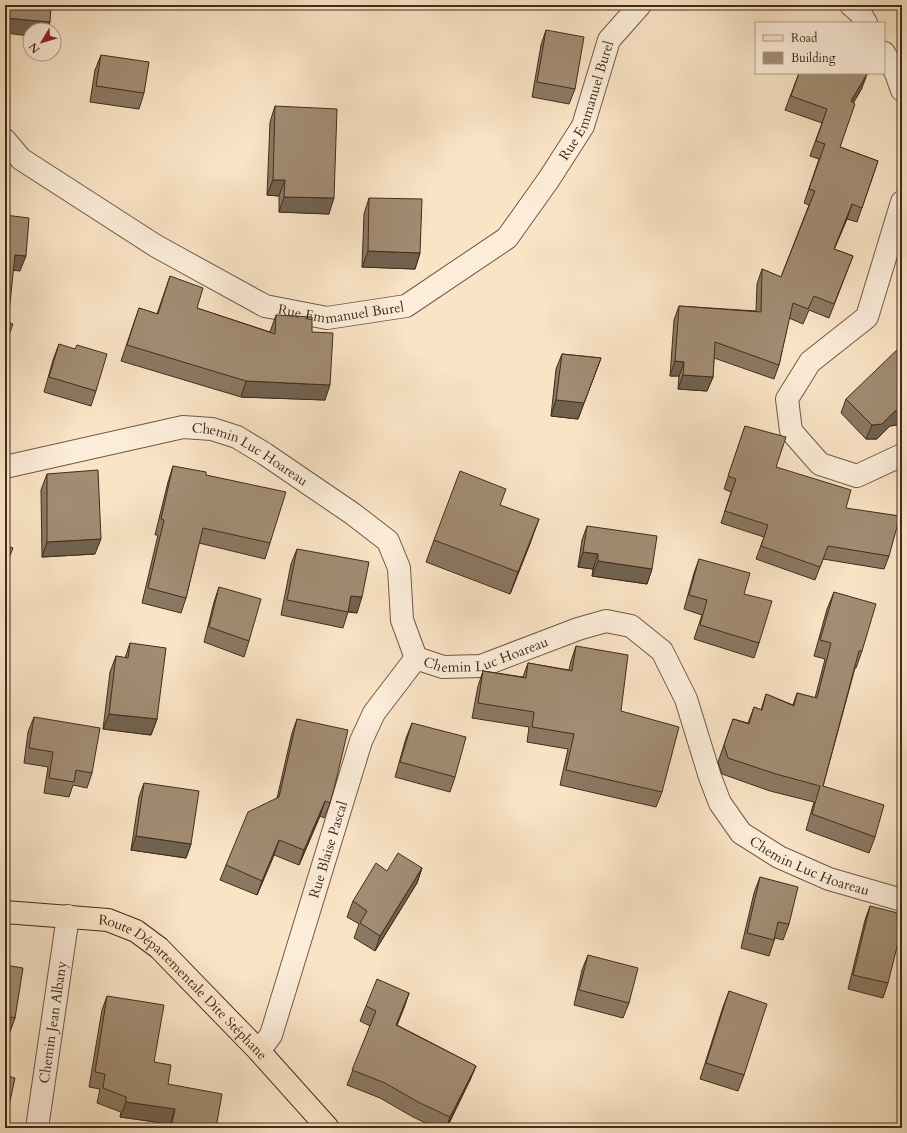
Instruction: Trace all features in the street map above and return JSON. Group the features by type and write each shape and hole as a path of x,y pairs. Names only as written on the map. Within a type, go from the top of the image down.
{"main road":[{"name":"Route Départementale Dite Stéphane","path":"5,912 108,920 136,930 159,948 259,1051 328,1128"}],"street":[{"name":"Rue Emmanuel Burel","path":"5,140 22,159 156,246 265,306 327,318 406,306 507,238 549,179 583,126 609,40 640,5"},
{"path":"851,5 860,13 865,22"},
{"path":"885,55 896,73 902,90"},
{"path":"902,202 867,317 810,362 788,399 791,431 820,464 857,476 902,455"},
{"name":"Chemin Luc Hoareau","path":"5,466 183,428 212,429 237,438 265,454 353,514 388,541 399,568 402,620 416,658 443,667 481,666 578,629 606,620 631,626 662,651 686,699 710,777 720,803 741,833 780,857 829,879 902,900"},
{"name":"Rue Blaise Pascal","path":"259,1051 271,1035 361,741 374,713 416,658"},
{"name":"Chemin Jean Albany","path":"37,1128 68,916"}],"building":[{"path":"5,5 51,5 50,22 5,18"},
{"path":"546,30 584,37 575,89 537,82"},
{"path":"101,55 149,62 144,93 96,86"},
{"path":"799,74 867,74 851,101 855,104 840,147 878,161 862,208 852,204 834,249 853,256 834,304 814,296 808,309 793,303 779,365 715,342 713,377 683,375 684,362 675,361 679,306 761,312 762,269 781,277 815,191 809,189 825,144 816,141 827,109 791,96"},
{"path":"275,106 337,109 334,198 284,197 285,180 273,180"},
{"path":"369,198 422,199 420,253 368,251"},
{"path":"5,215 29,218 26,256 15,255 8,322 13,324 5,346"},
{"path":"170,276 203,288 197,308 275,334 276,315 312,317 312,332 333,333 330,385 246,381 127,345 139,308 158,314"},
{"path":"59,344 75,349 77,345 107,354 96,391 49,377"},
{"path":"902,345 902,411 895,411 882,424 872,425 846,399"},
{"path":"562,354 601,358 584,403 556,400"},
{"path":"745,426 786,437 776,467 851,490 846,508 900,516 889,556 828,546 820,567 761,546 768,525 725,511 736,479 728,476"},
{"path":"173,466 206,472 206,475 286,492 270,543 203,528 186,598 148,588 164,520 161,519"},
{"path":"98,470 101,539 47,542 47,474"},
{"path":"460,471 506,489 500,505 539,519 518,572 434,540"},
{"path":"587,526 657,536 652,569 598,561 598,554 583,552"},
{"path":"5,545 13,548 5,568"},
{"path":"297,549 369,562 362,597 351,596 348,612 287,600"},
{"path":"699,559 750,573 744,594 772,601 759,643 700,625 707,600 689,595"},
{"path":"219,587 261,599 249,641 209,627"},
{"path":"834,592 876,604 862,651 859,651 823,786 884,805 875,837 812,814 820,786 776,774 728,758 724,745 733,719 749,724 754,707 762,710 766,694 794,706 797,693 817,698 831,643 820,640"},
{"path":"130,643 166,648 157,719 109,714 116,656 128,658"},
{"path":"576,646 628,655 621,711 679,727 662,792 566,770 574,734 532,727 534,712 478,703 483,671 526,678 528,663 572,671"},
{"path":"34,717 100,728 92,773 76,770 74,782 49,778 53,752 29,748"},
{"path":"297,719 348,730 330,803 325,801 304,850 279,840 262,881 226,865 248,812 279,797"},
{"path":"412,723 466,737 455,777 400,762"},
{"path":"144,783 199,791 191,844 136,836"},
{"path":"398,853 422,868 380,936 360,923 367,911 353,901 376,863 387,871"},
{"path":"760,877 798,887 789,924 778,922 774,940 747,933"},
{"path":"870,906 902,914 902,927 888,983 853,975"},
{"path":"588,955 638,968 629,1003 579,990"},
{"path":"5,965 23,968 15,1018 5,1016"},
{"path":"377,979 409,993 396,1025 476,1066 450,1117 418,1102 385,1083 352,1070 376,1011 366,1006"},
{"path":"729,991 767,1004 744,1075 706,1063"},
{"path":"107,996 164,1005 154,1062 171,1065 168,1084 222,1094 216,1128 171,1128 175,1109 126,1102 126,1097 103,1088 105,1074 95,1072"},
{"path":"5,1075 15,1078 5,1124"}]}
